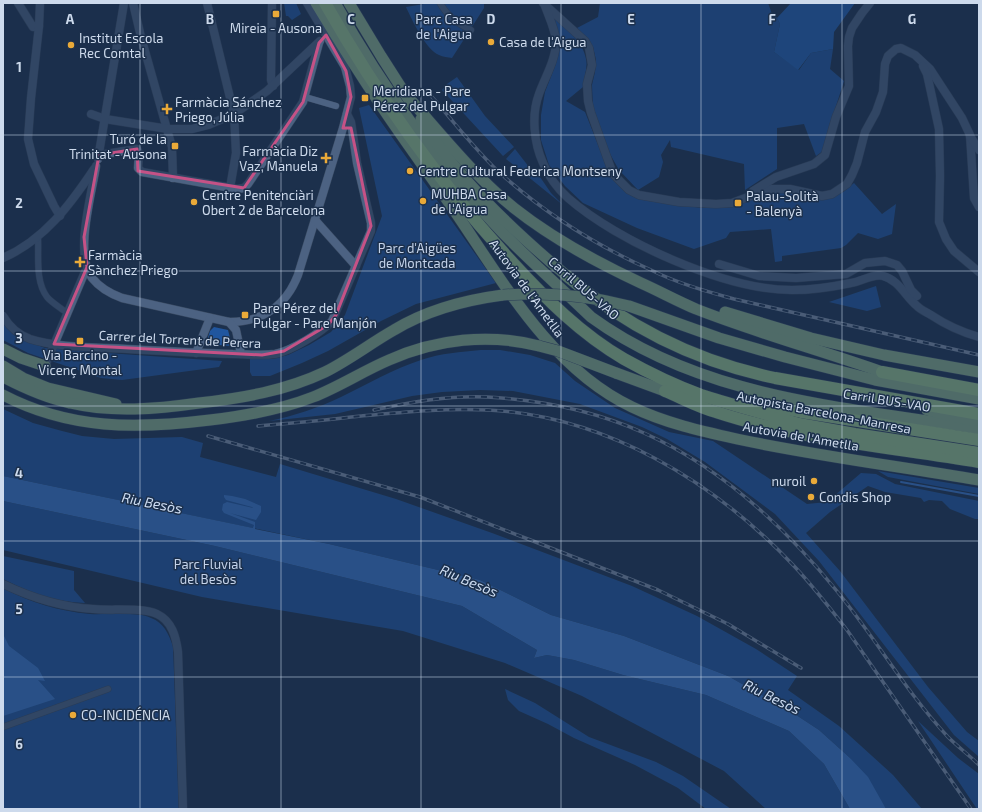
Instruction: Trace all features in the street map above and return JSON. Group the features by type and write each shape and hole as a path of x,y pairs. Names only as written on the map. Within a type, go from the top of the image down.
{"highway":[{"name":"Autovia de l'Ametlla","path":"316,3 384,111 504,283 543,336 581,375 617,400 656,418 787,449 979,480"},
{"path":"325,3 377,89 401,125 477,224 551,303 577,326 607,349 639,367 674,384 701,394 795,424"},
{"name":"Carril BUS-VAO","path":"335,3 382,83 454,178 506,236 592,317 617,334 651,354 695,372 766,393 804,401 979,429"},
{"path":"350,3 381,56 433,138 465,178 511,226 567,276 627,320 683,350 751,373 799,383 979,414"},
{"path":"344,48 377,89"},
{"path":"408,97 464,160 496,192 542,229 612,270 725,320 882,372 979,390"},
{"path":"435,170 515,254 592,317"},
{"path":"530,282 568,314 609,344 659,371 688,382 735,397 801,412 979,440"},
{"path":"639,282 720,311 811,338 884,355 979,372"},
{"path":"3,376 39,394 71,403 110,409 171,407 236,399 288,386 325,372 394,330 424,315 465,302 503,295 521,294 573,296 603,300 629,306 739,344 785,357 875,380 979,399"},
{"path":"3,395 41,412 83,422 126,426 179,424 250,414 301,402 334,388 388,360 430,345 463,340 497,339 539,346 564,353 665,391 714,412 763,425 835,440 979,462"},
{"path":"3,349 21,358 44,366"},
{"path":"3,366 23,378 48,388 130,408"},
{"path":"854,374 882,372"},
{"name":"Autopista Barcelona-Manresa","path":"665,391 756,416 795,424 979,453"},
{"path":"860,393 916,408 979,422"},
{"path":"710,432 745,449"},
{"path":"854,470 871,463"}],"street":[{"path":"18,3 33,27 39,26"},
{"path":"40,3 28,139 34,164 60,216"},
{"path":"124,3 84,237 84,251 87,268 91,277 109,293 122,298 229,322 238,322 256,318 270,311 284,300 290,292 298,275 315,220 347,128"},
{"path":"133,3 141,37 173,150 173,178"},
{"path":"207,3 234,114 236,153 234,189"},
{"path":"272,3 271,80 273,86"},
{"path":"91,114 105,119 168,129 184,130 199,128 216,123 234,114 273,86 326,35 307,3"},
{"path":"440,3 458,24 471,30"},
{"path":"748,196 776,177 814,164 825,155 836,117 849,86 848,46 852,28 870,3"},
{"path":"544,4 585,40 589,48 592,65 587,84 588,101 613,174 629,190 643,196 679,202 732,203 764,190 790,189 822,196 832,194 847,184 852,175 857,163 865,132 876,112 883,92 884,72 888,56 896,49 901,48 908,51 930,69 962,118 979,150"},
{"path":"544,4 554,28 556,42 550,68 537,101 535,124 536,134 540,154 544,164 558,187 567,197 600,221 650,249 694,268 730,280 767,288 792,290 846,284 874,276 883,276 895,282 917,306 950,327 979,337"},
{"name":"Carrer del Torrent de Perera","path":"3,316 10,325 23,336 54,344 196,353 262,355 284,351 328,325 336,314 370,235 372,226 347,128 351,122 347,114 351,92 345,67 326,35"},
{"path":"99,155 137,149 139,153 138,166 140,170 173,178 234,189 244,188 299,110 305,97 319,43"},
{"path":"920,60 927,74 939,129 939,222 946,239 954,251 960,258 979,272"},
{"path":"305,97 336,106"},
{"path":"970,135 974,198 979,207"},
{"path":"3,258 38,237 60,216 76,196 96,166"},
{"path":"76,196 84,196 90,204"},
{"path":"315,220 356,266"},
{"path":"38,237 39,278 42,288 48,297 67,313"},
{"path":"883,276 885,261"},
{"path":"719,264 759,276 796,278 846,274 865,263 885,261 897,265 902,271 911,290 917,296"},
{"path":"44,366 87,268"},
{"path":"196,353 210,318"},
{"path":"229,322 236,330 241,354"},
{"path":"3,584 32,597 64,606 94,610 146,611 158,614 167,621 173,630 177,641 178,652 183,809"},
{"path":"3,727 108,689"}],"highlighted area":[{"path":"326,35 346,71 351,97 343,128 351,128 371,226 336,315 328,325 284,351 262,355 54,344 87,267 84,237 99,155 137,149 138,171 244,188 303,102 319,43"}],"green space":[{"path":"284,3 296,3 301,14 292,20 286,16"},
{"name":"Parc Casa de l'Aigua","path":"430,3 484,3 484,8 452,58 439,55 429,47 424,41 406,7"},
{"path":"600,3 768,3 772,14 777,18 780,24 774,52 799,70 811,53 833,49 830,69 844,81 823,151 816,156 804,124 777,128 777,169 745,190 744,164 671,147 670,140 661,155 663,162 659,177 638,190 619,170 610,154 593,111 592,85 596,60 593,47 577,28 598,17"},
{"path":"554,17 569,30 578,41 584,52 586,62 583,87 566,101 585,112 609,172 628,192 668,204 704,208 733,207 758,196 772,193 789,192 806,198 828,198 843,192 854,183 882,214 896,204 892,234 878,239 858,233 841,248 782,256 782,261 775,262 771,229 730,232 726,238 694,249 637,228 583,203 565,186 549,165 541,140 541,115 545,92 555,66 561,44"},
{"path":"457,77 485,116 514,147 503,156 442,90 447,84"},
{"name":"Parc d'Aigües de Montcada","path":"369,105 496,283 416,304 381,321 328,351 302,363 270,376 252,376 250,372 250,359 272,359 288,355 331,332 345,315 382,216 359,108"},
{"path":"515,149 529,167 540,177 551,193 563,205 506,159"},
{"path":"876,286 881,307 867,311 829,302"},
{"path":"3,321 17,337 45,348 222,361 219,367 122,380 101,378 28,353 3,340"},
{"path":"214,327 228,330 232,346 206,344 210,331"},
{"path":"481,350 500,350 530,355 555,363 575,381 615,408 669,432 713,441 807,504 827,502 861,473 876,474 895,484 979,501 979,519 975,519 950,509 942,501 929,500 924,502 921,498 885,492 868,486 830,512 806,533 840,571 928,687 967,732 979,741 979,757 954,735 819,561 775,514 705,462 667,439 642,427 580,404 513,391 480,390 442,392 412,396 335,414 269,421 324,405 391,372 421,360 444,354"},
{"path":"3,409 33,423 82,436 114,439 182,437 203,443 200,457 276,477 280,464 396,499 492,533 632,586 697,616 756,649 797,676 788,690 839,726 893,775 922,809 886,809 849,757 819,730 787,709 728,676 624,636 551,615 480,580 329,544 3,476"},
{"path":"878,471 979,488 979,494 888,477"},
{"name":"Parc Fluvial del Besòs","path":"3,501 215,546 462,606 537,650 534,658 547,655 574,660 623,675 706,695 789,731 824,764 850,809 766,809 724,771 582,696 505,663 403,631 202,597 3,550"},
{"path":"3,556 74,571 74,590 85,603 63,601 42,596 3,579"},
{"path":"3,588 35,602 67,611 90,614 145,616 155,620 162,626 173,646 179,809 3,809"},
{"path":"505,689 535,703 589,737 656,762 683,776 731,809 706,809 678,788 635,765 574,738 519,711 508,700"},
{"path":"918,721 958,758 979,774 979,809 977,809"}],"shaded area":[{"path":"791,3 855,3 834,32 833,49 811,53 798,70 774,52 780,24 777,18"}],"water":[{"name":"Riu Besòs","path":"3,476 253,528 254,525 224,513 222,510 223,504 227,502 253,508 226,500 224,495 232,496 245,499 261,506 261,512 256,520 230,513 255,522 255,529 329,544 480,580 551,615 624,636 728,676 787,709 819,730 849,757 868,777 886,809 850,809 824,764 789,731 706,695 623,675 574,660 547,655 534,658 537,650 462,606 215,546 3,501"},
{"path":"3,634 9,646 38,668 45,681 38,680 55,699 3,716"}],"waterway":[{"path":"901,482 979,496"}],"railway":[{"path":"432,97 483,156 501,174 535,202 572,228 631,261 681,283 734,299 979,355"},
{"path":"374,410 416,402 459,397 487,397 527,401 567,408 625,425 672,447 699,463 749,500 795,543 836,590 864,626 918,702 948,737 979,765"},
{"path":"258,426 409,412 488,410 532,415 574,425 616,440 656,459 694,481 729,507 763,535 794,566 847,630 971,809"},
{"path":"208,436 420,497 533,541 658,590 728,624 801,668"}],"place":[{"name":"Mireia - Ausona","path":"276,14"},
{"name":"Casa de l'Aigua","path":"491,42"},
{"name":"Institut Escola Rec Comtal","path":"71,45"},
{"name":"Meridiana - Pare Pérez del Pulgar","path":"365,98"},
{"name":"Farmàcia Sánchez Priego, Júlia","path":"167,109"},
{"name":"Turó de la Trinitat - Ausona","path":"175,146"},
{"name":"Farmàcia Diz Vaz, Manuela","path":"326,158"},
{"name":"Centre Cultural Federica Montseny","path":"410,171"},
{"name":"MUHBA Casa de l'Aigua","path":"423,201"},
{"name":"Centre Penitenciàri Obert 2 de Barcelona","path":"194,202"},
{"name":"Palau-Solità - Balenyà","path":"738,203"},
{"name":"Farmàcia Sànchez Priego","path":"80,262"},
{"name":"Pare Pérez del Pulgar - Pare Manjón","path":"245,315"},
{"name":"Via Barcino - Vicenç Montal","path":"80,341"},
{"name":"nuroil","path":"814,481"},
{"name":"Condis Shop","path":"811,497"},
{"name":"CO-INCIDÉNCIA","path":"73,715"}]}
